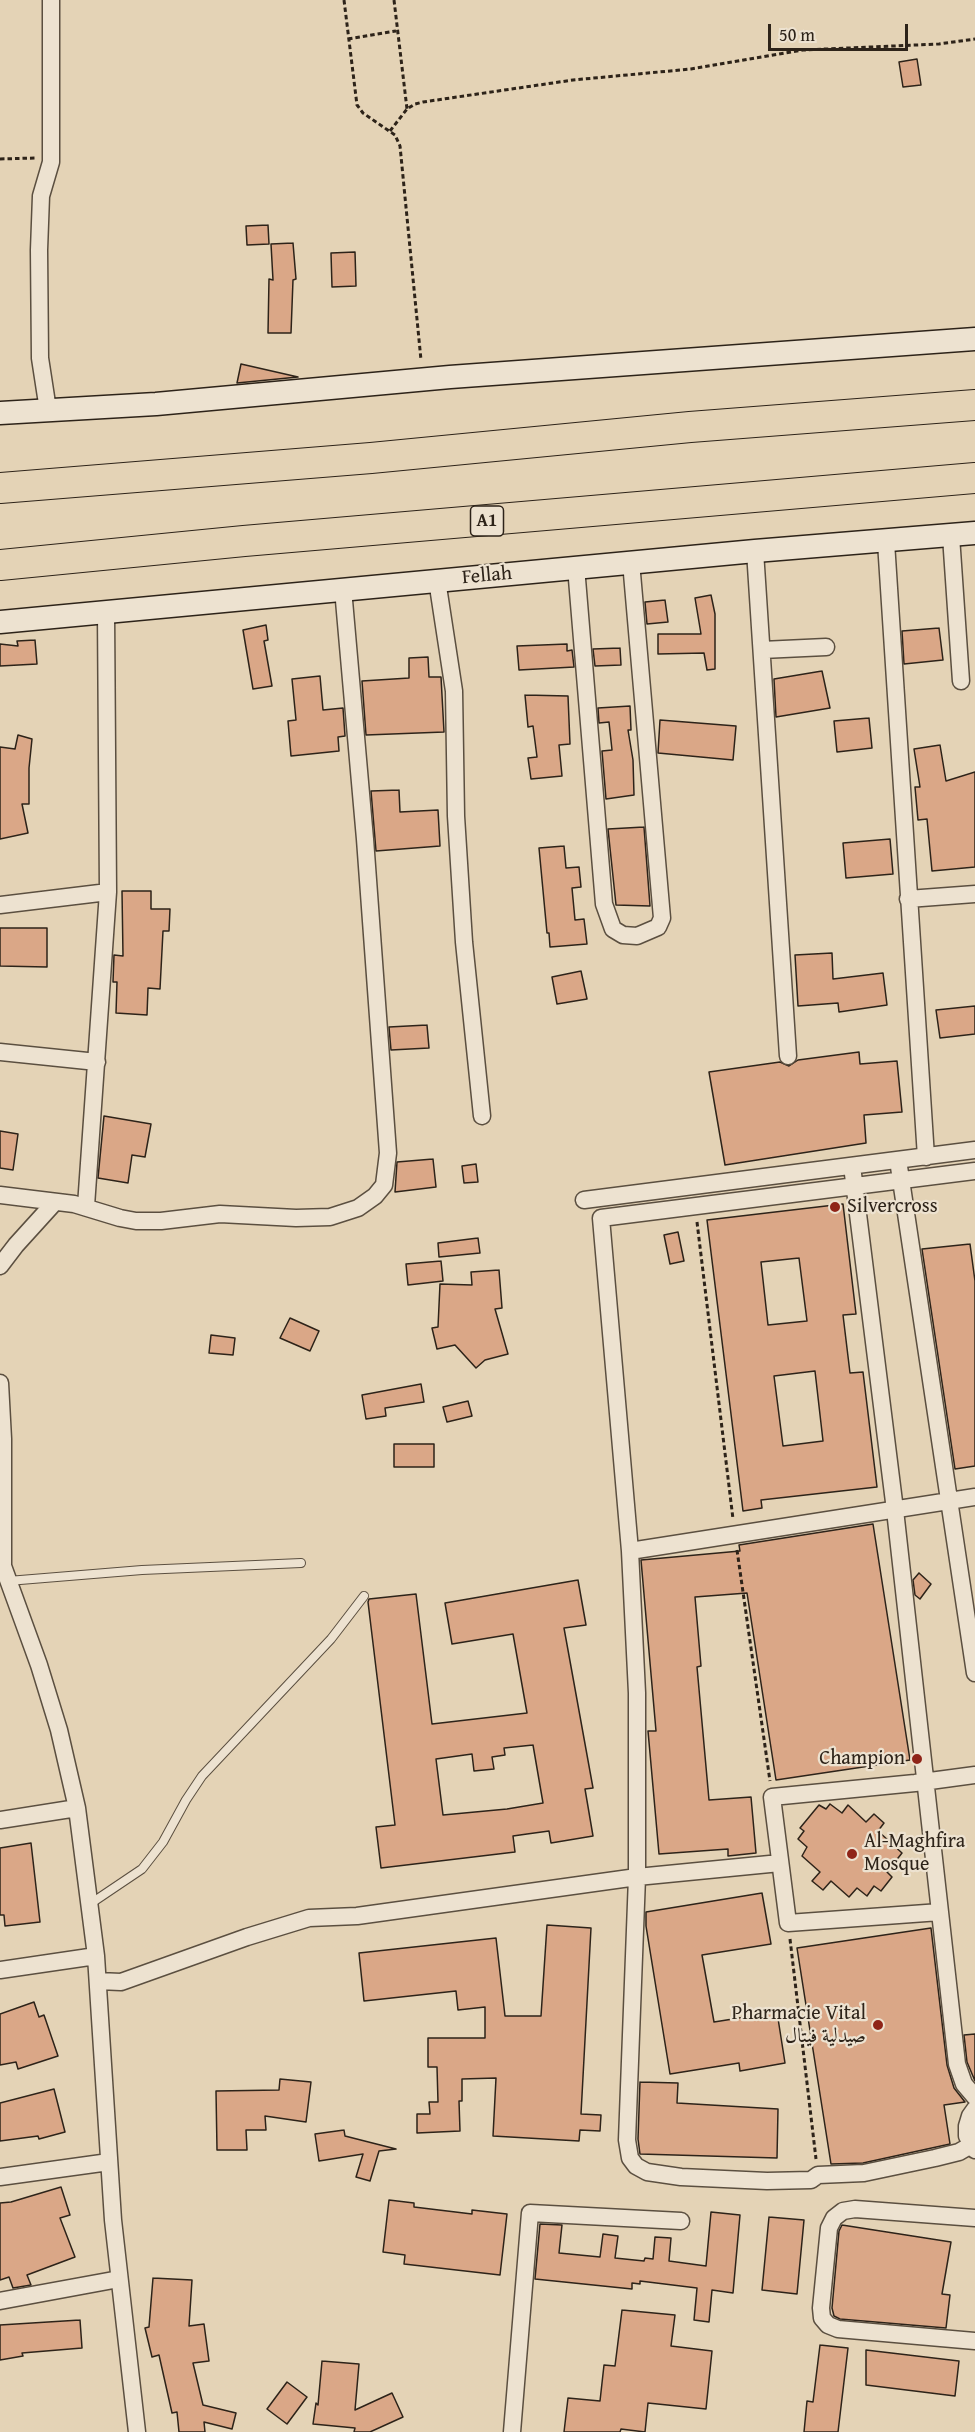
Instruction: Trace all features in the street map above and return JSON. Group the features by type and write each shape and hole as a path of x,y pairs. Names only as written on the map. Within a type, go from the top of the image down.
{"highway":[{"path":"0,488 371,458 690,427 975,405"},
{"name":"A1","path":"0,565 244,541 975,478"}],"street":[{"path":"48,410 40,358 39,250 41,196 51,162 51,0"},
{"path":"0,413 156,404 423,379 975,339"},
{"name":"Fellah","path":"0,622 576,567 975,533"},
{"path":"951,536 962,681"},
{"path":"886,542 926,1157"},
{"path":"755,551 788,1056"},
{"path":"576,567 604,904 613,929 623,935 637,936 658,927 662,918 631,562"},
{"path":"437,580 454,691 456,816 464,942 482,1116"},
{"path":"0,1195 86,1206 136,1221 161,1221 220,1214 296,1218 330,1217 358,1208 375,1196 384,1185 388,1153 379,1060 365,839 343,589"},
{"path":"86,1206 108,892 106,613"},
{"path":"762,650 826,647"},
{"path":"0,905 108,892"},
{"path":"908,899 975,894"},
{"path":"0,1052 97,1062"},
{"path":"584,1200 975,1150"},
{"path":"898,1160 975,1673"},
{"path":"852,1166 895,1510 957,2064 964,2084 975,2097"},
{"path":"975,1172 601,1218 630,1551 637,1694 637,1877 627,2140 630,2158 636,2166 647,2172 681,2177 767,2181 810,2180 818,2175 864,2173 973,2147 967,2136 967,2126 975,2109"},
{"path":"0,1266 55,1202"},
{"path":"0,1383 3,1439 3,1566 39,1665 59,1730 77,1808 96,1956 108,2162 118,2279 137,2432"},
{"path":"630,1551 975,1497"},
{"path":"940,1912 788,1923 772,1797 975,1775"},
{"path":"0,1820 77,1808"},
{"path":"98,1981 121,1983 247,1937 309,1918 357,1916 637,1877 780,1863"},
{"path":"0,1970 96,1956"},
{"path":"0,2177 108,2162"},
{"path":"975,2218 855,2209 843,2211 834,2218 829,2228 821,2308 822,2318 828,2325 838,2329 975,2342"},
{"path":"512,2432 530,2213 681,2221"},
{"path":"0,2301 118,2279"}],"lane":[{"path":"7,1582 142,1570 301,1563"},
{"path":"89,1904 142,1869 163,1842 202,1776 331,1639 364,1596"}],"path":[{"path":"344,0 357,105 363,113 395,135 403,160 423,379"},
{"path":"394,0 406,109"},
{"path":"348,39 396,31"},
{"path":"390,131 406,109 423,102 573,80 691,69 803,50 939,44 975,39"},
{"path":"0,159 40,158 51,162"},
{"path":"695,1206 735,1535 772,1797"},
{"path":"788,1923 818,2175"}],"building":[{"path":"917,59 921,85 903,87 899,62"},
{"path":"268,225 269,244 247,245 246,226"},
{"path":"293,243 296,279 293,280 291,333 268,333 269,279 273,280 271,244"},
{"path":"355,252 356,286 332,287 331,253"},
{"path":"241,364 298,377 237,383"},
{"path":"711,595 715,614 715,669 707,670 704,653 658,654 658,634 701,634 695,598"},
{"path":"665,600 668,622 647,624 645,602"},
{"path":"266,625 268,640 264,641 272,686 253,689 243,630"},
{"path":"939,628 943,660 904,664 902,631"},
{"path":"35,640 37,664 0,666 0,644 18,646 17,641"},
{"path":"567,644 567,651 572,650 574,667 519,670 517,646"},
{"path":"620,648 621,665 595,666 593,649"},
{"path":"428,657 429,677 441,677 444,732 366,735 362,681 409,678 409,658"},
{"path":"822,671 830,708 776,717 774,679"},
{"path":"320,676 323,710 343,708 345,736 338,737 339,751 291,756 288,721 296,720 292,679"},
{"path":"525,695 568,696 570,744 559,745 562,776 531,779 528,758 537,757 533,726 528,727"},
{"path":"630,706 631,730 628,730 633,760 634,795 606,799 602,751 612,750 609,722 599,723 598,708"},
{"path":"869,718 872,748 837,752 834,721"},
{"path":"660,720 736,726 733,760 658,753"},
{"path":"18,735 32,739 29,804 22,804 28,833 0,839 0,747 15,749"},
{"path":"940,745 946,781 975,772 975,867 932,871 927,819 918,820 915,787 920,787 914,749"},
{"path":"399,790 400,812 438,810 440,846 376,851 371,791"},
{"path":"644,827 650,906 616,905 608,829"},
{"path":"890,839 893,874 846,878 843,843"},
{"path":"564,846 566,868 579,867 581,887 572,888 575,920 584,919 587,944 550,947 539,848"},
{"path":"122,891 151,891 151,909 170,909 169,931 163,931 160,989 148,988 147,1015 116,1013 117,982 113,982 114,955 123,956"},
{"path":"0,928 47,928 47,967 0,966"},
{"path":"832,953 833,979 883,973 887,1005 839,1012 838,1003 798,1006 795,955"},
{"path":"581,971 587,999 557,1004 552,977"},
{"path":"975,1006 975,1034 940,1038 936,1010"},
{"path":"427,1025 429,1048 391,1050 389,1027"},
{"path":"859,1052 860,1064 897,1061 902,1112 864,1115 866,1143 725,1165 709,1072 780,1062 789,1066 798,1060"},
{"path":"104,1116 151,1124 145,1157 132,1155 128,1183 98,1178"},
{"path":"0,1131 18,1134 13,1170 0,1168"},
{"path":"433,1159 436,1187 395,1192 397,1162"},
{"path":"476,1164 478,1182 464,1183 462,1166"},
{"path":"843,1204 856,1314 843,1315 850,1373 863,1372 877,1487 761,1500 762,1508 743,1511 707,1220","holes":["799,1258 807,1321 768,1325 761,1262","815,1371 823,1441 783,1446 774,1376"]},
{"path":"678,1232 684,1261 670,1264 664,1235"},
{"path":"478,1238 480,1253 439,1257 438,1243"},
{"path":"970,1244 975,1281 975,1466 955,1469 922,1249"},
{"path":"441,1261 443,1281 408,1285 406,1264"},
{"path":"499,1270 502,1308 495,1309 508,1354 485,1360 476,1368 455,1345 437,1349 432,1328 438,1327 440,1284 472,1285 471,1272"},
{"path":"290,1318 319,1331 310,1351 280,1338"},
{"path":"211,1335 235,1338 233,1355 209,1353"},
{"path":"421,1384 424,1402 385,1408 386,1416 366,1419 362,1395"},
{"path":"468,1401 472,1416 447,1422 443,1407"},
{"path":"394,1444 434,1444 434,1467 394,1467"},
{"path":"873,1524 910,1760 776,1780 747,1593 695,1597 701,1666 697,1667 709,1800 751,1797 756,1853 728,1856 728,1849 659,1854 648,1731 656,1731 641,1560 740,1551 739,1545"},
{"path":"919,1573 931,1584 920,1599 915,1595 913,1580"},
{"path":"578,1580 586,1625 564,1628 593,1788 585,1789 593,1836 551,1843 549,1831 513,1836 515,1852 381,1868 376,1827 395,1825 369,1599 416,1594 432,1724 527,1713 513,1634 452,1644 445,1603","holes":["533,1745 543,1803 443,1815 436,1759 472,1754 474,1771 494,1769 492,1757 505,1755 504,1748"]},
{"path":"830,1804 842,1813 848,1805 866,1822 874,1814 884,1823 878,1831 902,1853 887,1872 892,1877 881,1891 874,1886 867,1896 857,1888 849,1897 831,1881 823,1890 812,1881 820,1872 802,1856 807,1847 798,1839 804,1831 800,1828 819,1805 826,1809"},
{"path":"31,1843 40,1922 5,1926 4,1915 0,1915 0,1848"},
{"path":"762,1893 771,1944 702,1955 714,2022 777,2012 785,2063 740,2071 739,2063 670,2074 646,1926 646,1912"},
{"path":"547,1925 591,1928 581,2114 601,2115 600,2131 580,2130 579,2141 493,2136 496,2078 462,2079 462,2101 459,2101 460,2131 417,2133 417,2114 430,2114 429,2102 438,2102 437,2067 428,2067 428,2038 485,2038 485,2007 458,2010 456,1991 364,2001 359,1953 496,1938 505,2016 541,2016"},
{"name":"Pharmacie Vital صيدلية فيتال","path":"931,1928 947,2065 954,2088 965,2102 944,2105 950,2144 863,2163 831,2164 797,1948"},
{"path":"34,2002 39,2017 44,2015 58,2056 18,2069 16,2062 0,2065 0,2014"},
{"path":"975,2034 975,2081 967,2062 964,2035"},
{"path":"280,2079 311,2082 306,2122 265,2116 266,2130 246,2130 247,2150 217,2150 216,2091 279,2090"},
{"path":"640,2082 678,2083 677,2103 778,2109 777,2158 640,2154 638,2139"},
{"path":"54,2089 65,2132 39,2139 38,2136 0,2141 0,2103"},
{"path":"344,2130 345,2136 396,2149 379,2151 370,2181 356,2177 363,2154 319,2161 315,2134"},
{"path":"61,2187 70,2215 60,2218 75,2257 27,2275 31,2285 13,2288 9,2277 0,2280 0,2203 11,2202"},
{"path":"389,2200 414,2203 414,2207 472,2214 472,2210 507,2214 500,2275 404,2264 405,2255 383,2252"},
{"path":"711,2212 740,2215 733,2293 712,2290 709,2322 694,2320 697,2288 640,2281 640,2284 632,2283 632,2289 535,2279 540,2224 562,2225 559,2253 600,2257 603,2234 618,2236 615,2258 644,2261 645,2258 653,2259 655,2237 671,2238 669,2261 706,2266"},
{"path":"769,2217 804,2220 797,2294 762,2290"},
{"path":"842,2225 951,2242 942,2294 950,2295 946,2328 840,2319 834,2316 832,2308 839,2231"},
{"path":"153,2278 192,2280 189,2326 204,2324 209,2361 193,2363 203,2405 236,2413 232,2429 204,2422 205,2432 179,2432 177,2412 172,2413 159,2355 152,2357 145,2328 149,2327"},
{"path":"622,2310 675,2315 671,2346 712,2351 706,2409 648,2403 645,2432 621,2429 620,2432 564,2432 568,2398 600,2401 604,2365 615,2366"},
{"path":"80,2320 82,2348 22,2353 23,2356 0,2360 0,2325"},
{"path":"820,2345 848,2348 838,2432 804,2432 807,2401 813,2402"},
{"path":"866,2350 959,2361 955,2396 866,2385"},
{"path":"322,2361 359,2364 355,2410 392,2393 403,2417 370,2432 354,2432 355,2428 313,2424 316,2403 318,2405"},
{"path":"287,2382 307,2397 287,2424 267,2409"}],"place":[{"name":"Silvercross","path":"835,1207"},
{"name":"Champion","path":"917,1759"},
{"name":"Al-Maghfira Mosque","path":"852,1854"},
{"name":"Pharmacie Vital صيدلية فيتال","path":"878,2025"}]}
